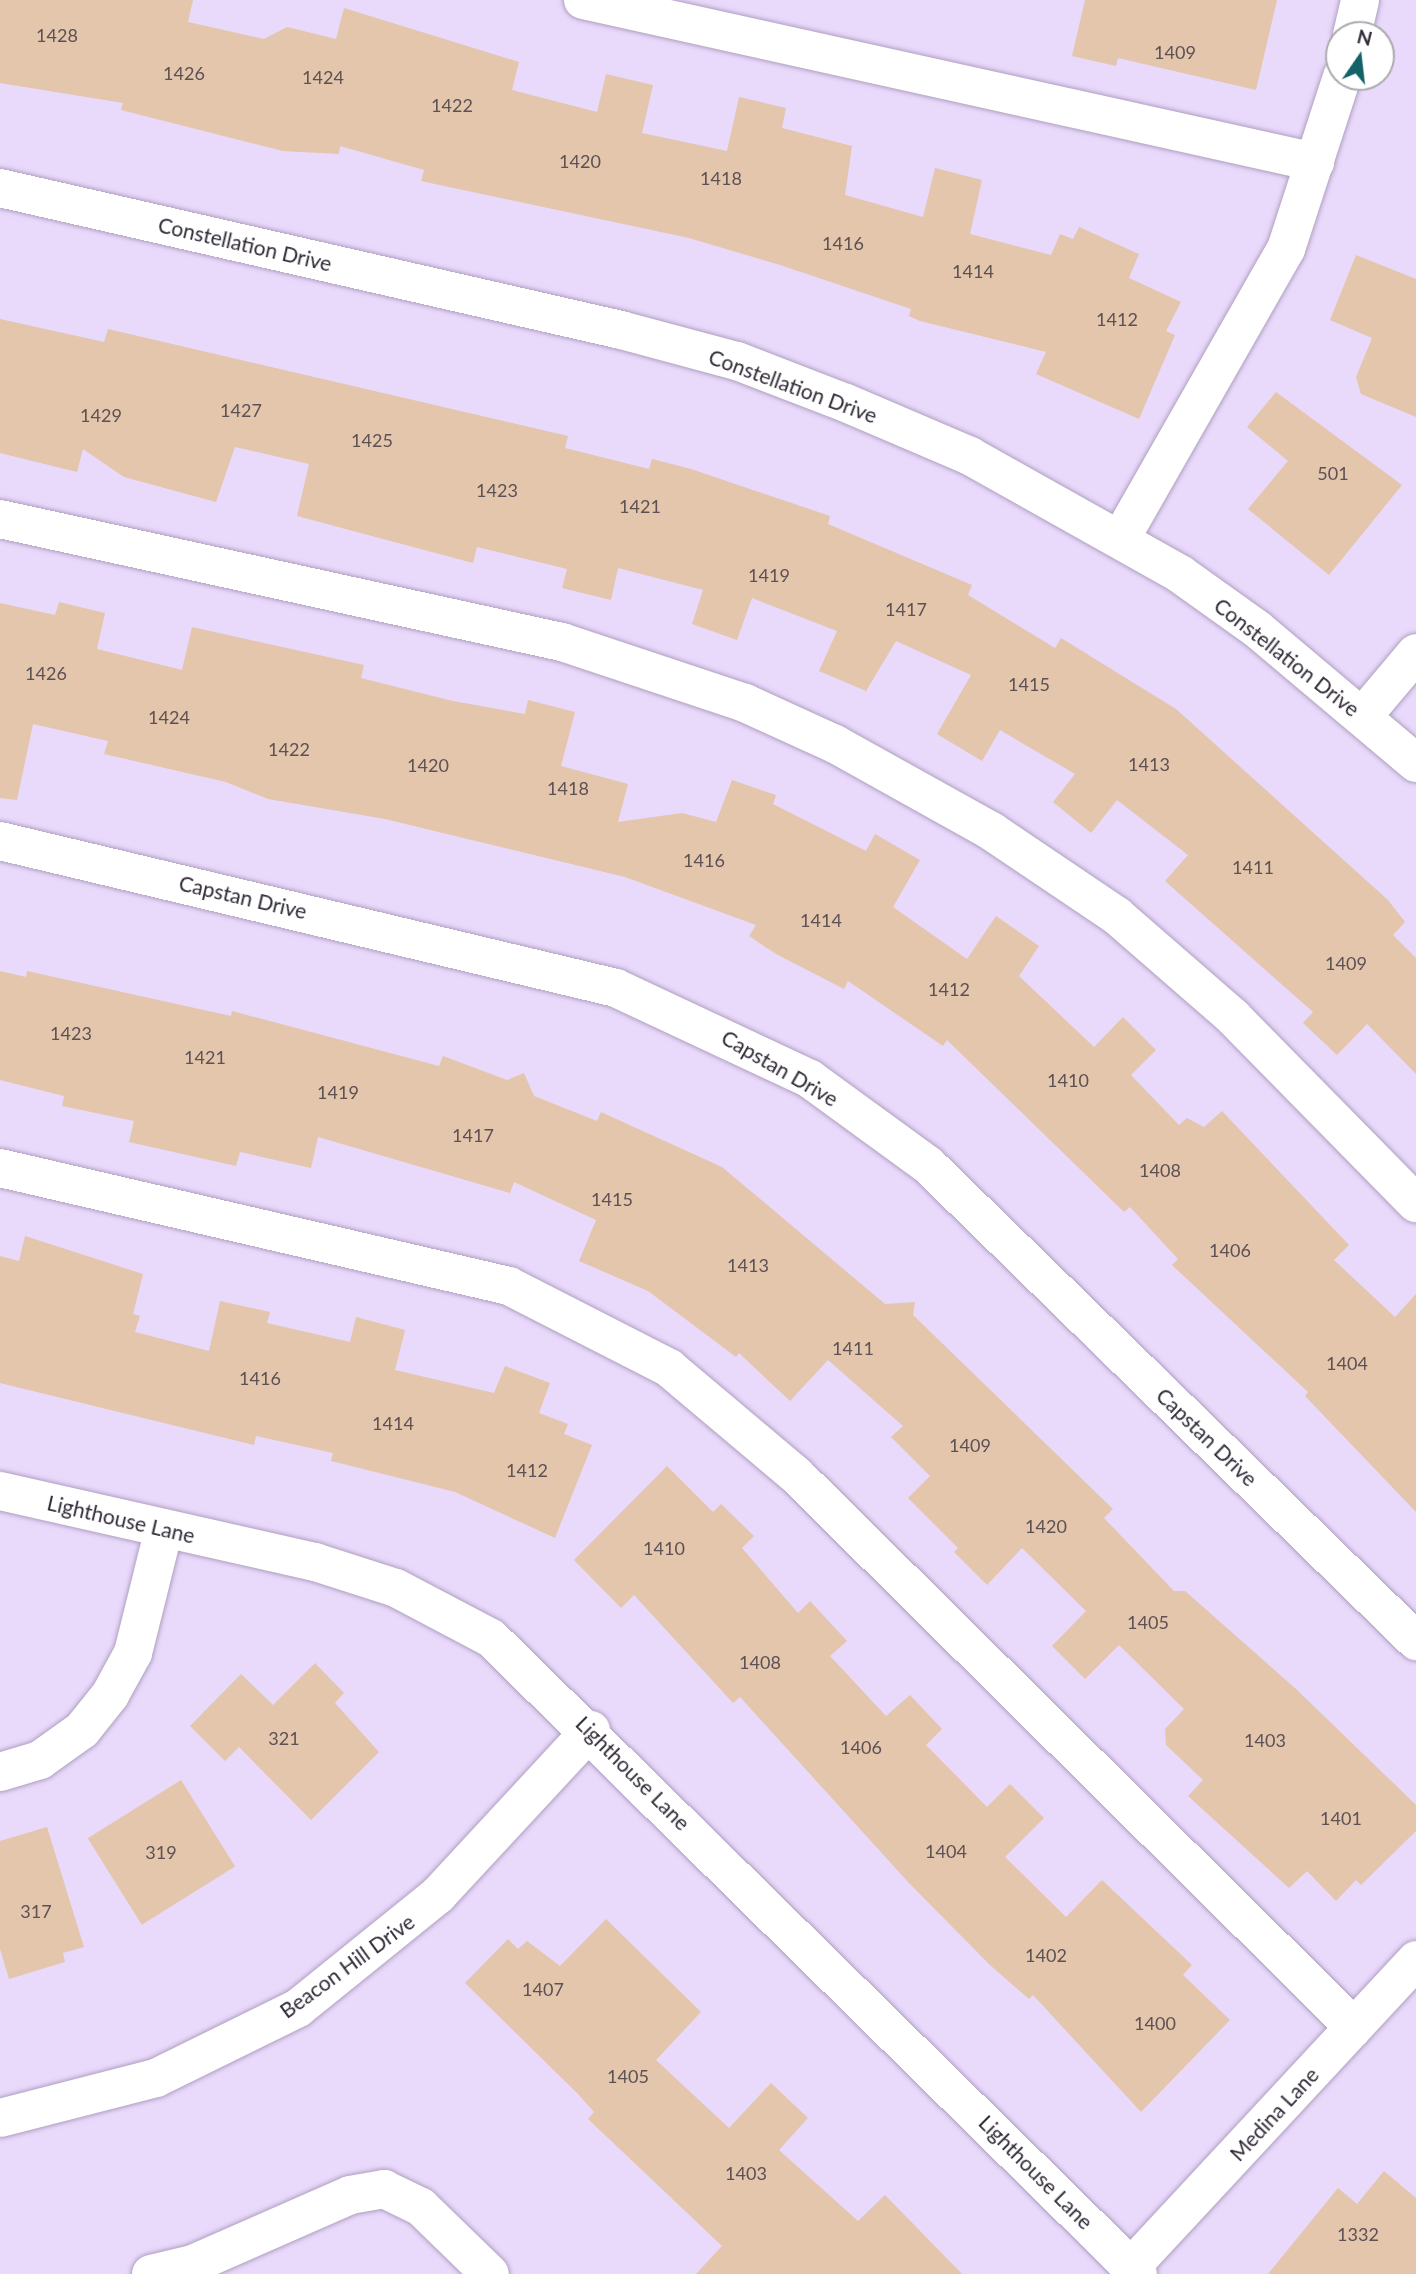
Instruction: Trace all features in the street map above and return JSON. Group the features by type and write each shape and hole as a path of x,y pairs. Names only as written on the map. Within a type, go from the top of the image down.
{"street":[{"path":"583,0 1315,162"},
{"path":"1355,21 1360,0"},
{"path":"1121,538 1286,249 1338,91"},
{"name":"Constellation Drive","path":"0,188 737,361 970,456 1121,538 1257,629 1416,763"},
{"path":"0,519 562,642 745,703 835,744 991,831 1117,916 1233,1017 1416,1203"},
{"path":"1363,716 1416,653"},
{"name":"Capstan Drive","path":"0,841 616,988 810,1079 928,1165 1416,1641"},
{"path":"0,1168 509,1286 669,1368 796,1475 1354,2026"},
{"name":"Lighthouse Lane","path":"0,1492 315,1562 439,1607 491,1638 591,1730 1135,2271"},
{"path":"0,1772 40,1760 82,1730 110,1695 133,1653 164,1529"},
{"name":"Beacon Hill Drive","path":"0,2118 156,2078 298,2008 439,1895 591,1730"},
{"name":"Medina Lane","path":"1135,2271 1416,1960"},
{"path":"151,2274 193,2264 349,2195 384,2189 421,2207 490,2274"}],"building":[{"path":"0,0 193,0 188,22 264,39 287,27 336,39 344,8 519,62 512,90 597,112 606,74 653,85 642,133 727,151 739,97 786,108 782,128 852,146 845,195 923,217 935,168 982,180 970,234 1051,255 1060,234 1073,239 1079,227 1139,254 1129,278 1181,302 1166,331 1175,335 1139,419 1036,374 1046,352 920,321 909,316 911,309 689,238 421,181 424,170 340,146 339,154 283,151 121,110 123,103 0,83"},
{"path":"1085,0 1277,0 1256,90 1118,58 1116,66 1072,56"},
{"path":"1356,255 1416,279 1416,417 1361,394 1356,377 1372,338 1330,320"},
{"path":"0,319 104,342 108,329 568,436 565,448 649,469 652,459 691,469 830,516 828,524 972,585 968,595 1055,648 1061,638 1176,709 1388,900 1405,922 1393,935 1416,958 1416,1074 1367,1024 1337,1055 1303,1023 1313,1012 1165,881 1188,855 1117,800 1091,833 1053,802 1075,774 1000,730 982,761 937,734 971,675 896,641 866,691 819,671 837,631 752,598 737,640 692,624 703,590 618,568 611,600 562,588 567,569 477,547 473,563 297,516 309,464 235,447 216,502 124,477 83,449 77,472 0,453"},
{"path":"1276,392 1402,485 1329,575 1248,509 1288,461 1247,427"},
{"path":"59,602 105,613 97,649 182,670 192,627 364,665 361,678 453,701 525,714 528,700 575,712 561,766 628,784 618,822 682,813 716,822 732,780 776,795 773,804 866,851 875,834 920,860 893,907 967,959 996,916 1039,946 1019,976 1094,1047 1123,1017 1156,1050 1131,1075 1179,1125 1187,1118 1204,1127 1222,1111 1349,1245 1334,1260 1395,1317 1416,1294 1416,1512 1305,1396 1308,1392 1172,1265 1178,1259 1130,1207 1124,1212 947,1040 943,1046 848,981 844,989 776,954 749,936 756,925 625,877 385,819 268,799 226,782 104,754 108,741 33,724 17,800 0,798 0,603 55,615"},
{"path":"0,971 26,977 27,971 231,1016 232,1011 439,1066 443,1056 507,1080 524,1073 534,1096 597,1121 601,1112 722,1167 885,1304 915,1302 913,1315 1113,1509 1104,1518 1174,1591 1185,1591 1296,1689 1416,1805 1416,1831 1361,1885 1356,1880 1336,1901 1307,1871 1289,1888 1188,1796 1203,1780 1166,1745 1165,1729 1184,1709 1119,1645 1085,1679 1052,1646 1086,1611 1022,1548 987,1585 954,1552 958,1548 908,1498 930,1476 891,1437 903,1426 828,1360 790,1401 739,1353 736,1357 648,1291 579,1261 596,1220 514,1182 510,1193 318,1137 311,1168 240,1152 236,1166 129,1142 134,1121 62,1106 64,1096 0,1080"},
{"path":"25,1236 143,1274 133,1314 140,1316 135,1332 209,1351 220,1301 270,1312 267,1323 350,1342 356,1317 405,1330 395,1370 494,1393 505,1366 550,1383 539,1413 568,1424 564,1434 592,1445 555,1538 455,1492 331,1461 333,1453 256,1436 254,1445 0,1383 0,1256 19,1261"},
{"path":"667,1466 713,1512 721,1504 754,1536 742,1548 798,1613 810,1601 847,1641 830,1656 886,1716 910,1695 942,1729 926,1745 987,1807 1010,1784 1044,1818 1005,1857 1066,1917 1102,1880 1192,1965 1183,1975 1230,2020 1141,2112 1033,1995 1029,1999 990,1965 909,1883 740,1697 733,1703 634,1595 621,1608 574,1560"},
{"path":"315,1663 344,1693 335,1703 379,1752 311,1820 239,1747 225,1761 190,1726 241,1674 273,1705"},
{"path":"181,1780 235,1867 142,1925 88,1838"},
{"path":"47,1827 84,1947 63,1953 65,1962 9,1979 0,1949 0,1841"},
{"path":"606,1919 701,2012 656,2060 729,2128 771,2083 808,2118 779,2150 858,2221 885,2195 962,2274 696,2274 722,2246 588,2119 594,2112 578,2094 465,1983 508,1939 518,1949 527,1941 560,1966"},
{"path":"1384,2171 1416,2198 1416,2274 1268,2274 1338,2188 1357,2204"}]}
